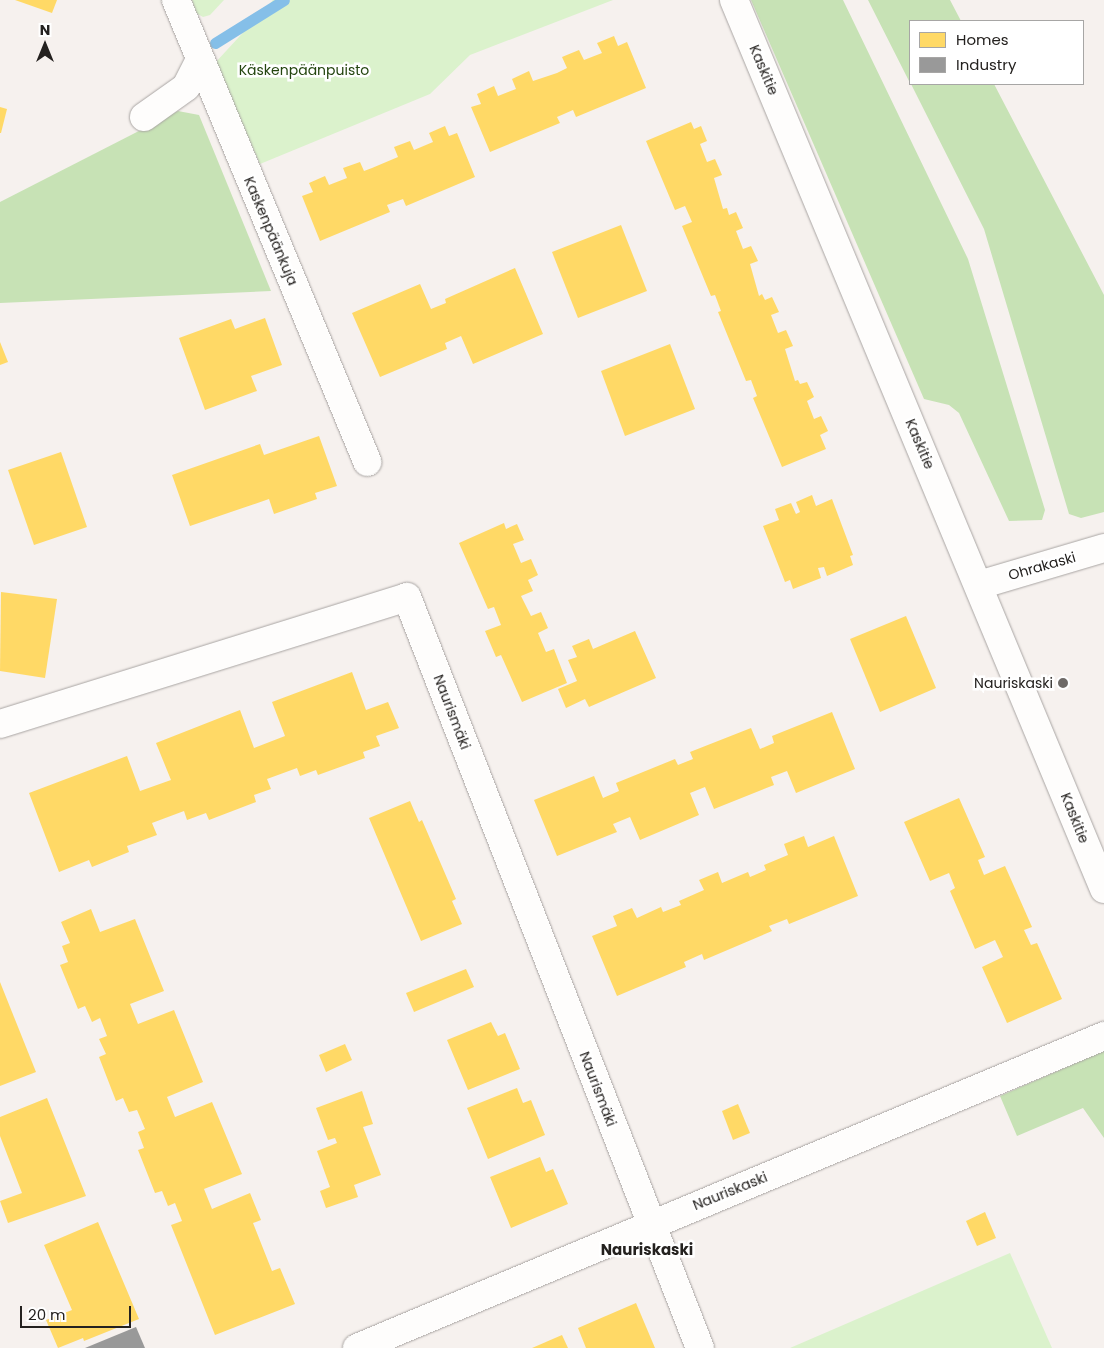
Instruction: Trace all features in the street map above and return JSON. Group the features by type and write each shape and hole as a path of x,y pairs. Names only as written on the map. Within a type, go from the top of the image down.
{"street":[{"name":"Kaskenpäänkuja","path":"176,0 367,462"},
{"name":"Kaskitie","path":"734,0 979,584 1104,888"},
{"path":"144,116 186,87 200,59"},
{"name":"Ohrakaski","path":"979,584 1104,548"},
{"name":"Naurismäki","path":"0,724 407,597 650,1224"},
{"name":"Nauriskaski","path":"357,1348 1104,1036"},
{"path":"650,1224 700,1348"}],"green space":[{"path":"192,0 224,0 210,15 203,17 196,13"},
{"name":"Käskenpäänpuisto","path":"273,0 613,0 470,55 430,94 260,164 215,63"},
{"path":"751,0 843,0 968,259 1045,510 1042,520 1009,521 959,413 949,405 924,399"},
{"path":"868,0 950,0 960,20 909,20 909,81"},
{"path":"912,85 995,85 1104,295 1104,512 1081,518 1069,514 984,229"},
{"path":"178,111 199,115 271,291 0,303 0,202"},
{"path":"1104,1051 1104,1138 1083,1108 1017,1136 1000,1096"},
{"path":"1010,1253 1052,1348 790,1348"}],"building: Homes":[{"path":"15,0 57,0 52,13"},
{"path":"614,36 618,46 627,42 646,88 576,117 573,110 557,117 560,123 490,152 471,107 481,104 477,94 494,86 498,96 516,89 512,79 529,71 533,81 557,73 567,68 562,57 579,50 584,60 602,53 597,43"},
{"path":"0,107 7,109 1,133 0,133"},
{"path":"691,122 694,129 701,126 707,141 700,144 707,162 715,159 722,175 714,178 723,209 727,208 729,215 736,212 743,228 736,231 743,249 751,246 758,261 750,264 759,296 762,294 765,300 772,297 779,312 771,315 778,333 786,330 793,346 785,349 795,381 798,380 800,384 807,382 814,397 807,401 814,419 821,416 828,431 820,435 826,449 782,467 753,398 757,396 751,380 746,381 718,312 721,311 715,295 711,296 682,226 692,222 685,206 675,210 646,141"},
{"path":"445,126 449,136 457,133 475,177 406,206 403,199 387,205 390,212 320,241 302,196 313,192 309,183 325,176 329,185 347,178 343,168 360,162 364,171 372,168 398,157 394,147 410,141 414,150 433,142 429,133"},
{"path":"621,225 647,291 578,318 552,252"},
{"path":"515,268 543,334 473,364 461,336 445,343 447,349 380,377 352,313 420,284 431,309 446,303 445,299"},
{"path":"265,318 282,365 251,376 257,391 205,410 179,338 231,319 235,329"},
{"path":"0,342 8,362 0,365"},
{"path":"670,344 695,409 625,436 601,371"},
{"path":"319,436 337,486 315,493 317,499 274,514 269,499 190,526 172,475 260,444 264,455"},
{"path":"61,452 87,527 34,545 8,470"},
{"path":"812,495 816,506 832,499 853,555 850,556 853,565 827,576 824,567 818,568 821,578 793,589 790,580 785,582 763,526 779,520 775,509 791,503 796,514 800,512 796,502"},
{"path":"504,523 506,529 517,524 524,540 513,544 521,563 531,559 538,575 528,580 533,591 521,596 531,616 541,612 548,628 538,633 546,652 554,649 567,683 522,702 501,655 496,657 485,631 501,625 494,607 488,609 459,543"},
{"path":"1,592 57,599 45,678 0,671"},
{"path":"906,616 936,688 880,712 850,639"},
{"path":"635,631 656,678 589,707 585,699 566,708 558,689 577,681 568,660 577,657 572,646 589,639 593,649"},
{"path":"352,672 366,710 388,702 399,728 376,736 380,746 363,752 365,758 318,775 316,770 300,776 297,768 267,779 271,789 254,795 256,802 209,820 206,813 187,820 184,811 152,823 157,835 127,846 129,852 92,867 89,860 59,872 29,793 127,756 140,791 171,780 156,743 240,710 254,748 285,736 272,702"},
{"path":"832,712 855,769 796,793 787,771 771,777 774,785 714,809 705,787 690,793 699,815 640,840 630,817 613,824 617,832 557,856 534,800 594,776 603,798 619,791 616,783 675,759 678,765 693,759 690,752 751,728 760,749 774,743 772,736"},
{"path":"959,798 985,857 978,860 984,875 1005,866 1032,927 1024,930 1031,945 1037,943 1062,999 1007,1023 982,967 1003,957 995,940 975,949 950,891 955,888 949,873 930,881 904,822"},
{"path":"410,801 419,822 422,820 456,899 452,901 462,924 421,941 369,818"},
{"path":"804,836 808,847 834,836 858,896 789,924 787,919 769,926 772,931 704,960 702,954 684,962 686,967 617,996 592,936 617,926 613,916 632,908 637,918 661,907 663,912 681,905 679,901 704,890 699,880 718,872 722,883 748,872 750,877 766,870 764,865 788,855 784,844"},
{"path":"91,909 100,932 135,919 164,991 130,1004 138,1024 174,1010 203,1082 167,1097 175,1117 212,1102 242,1174 204,1189 212,1209 250,1193 261,1220 253,1223 272,1271 280,1268 295,1304 215,1335 171,1225 182,1221 175,1203 168,1206 162,1191 155,1193 138,1150 144,1148 138,1132 145,1129 137,1110 129,1112 123,1098 116,1101 99,1057 106,1054 99,1039 107,1036 100,1018 92,1022 85,1006 78,1009 60,965 68,962 62,946 70,943 61,922"},
{"path":"466,969 474,987 414,1012 406,993"},
{"path":"0,982 36,1072 0,1086"},
{"path":"491,1022 498,1036 505,1033 520,1069 468,1090 447,1040"},
{"path":"345,1044 352,1060 326,1072 319,1055"},
{"path":"517,1088 523,1103 531,1100 545,1135 488,1159 467,1108"},
{"path":"362,1091 373,1124 363,1127 381,1175 354,1185 358,1197 326,1208 320,1191 330,1187 317,1151 337,1143 335,1138 328,1140 316,1108"},
{"path":"47,1098 86,1196 8,1223 0,1201 22,1193 0,1136 0,1117"},
{"path":"738,1104 750,1133 733,1140 722,1111"},
{"path":"540,1157 546,1172 553,1169 568,1204 511,1228 490,1177"},
{"path":"985,1212 996,1238 977,1246 966,1221"},
{"path":"98,1222 139,1319 84,1341 83,1338 58,1348 46,1320 72,1310 44,1245"},
{"path":"636,1303 655,1348 586,1348 578,1328"},
{"path":"562,1335 568,1348 532,1348"}],"building: Industry":[{"path":"136,1327 145,1348 85,1348"}],"waterway":[{"path":"215,43 284,0"}],"place":[{"name":"Nauriskaski","path":"1063,683"}],"district":[{"name":"Nauriskaski","path":"647,1250"}]}
